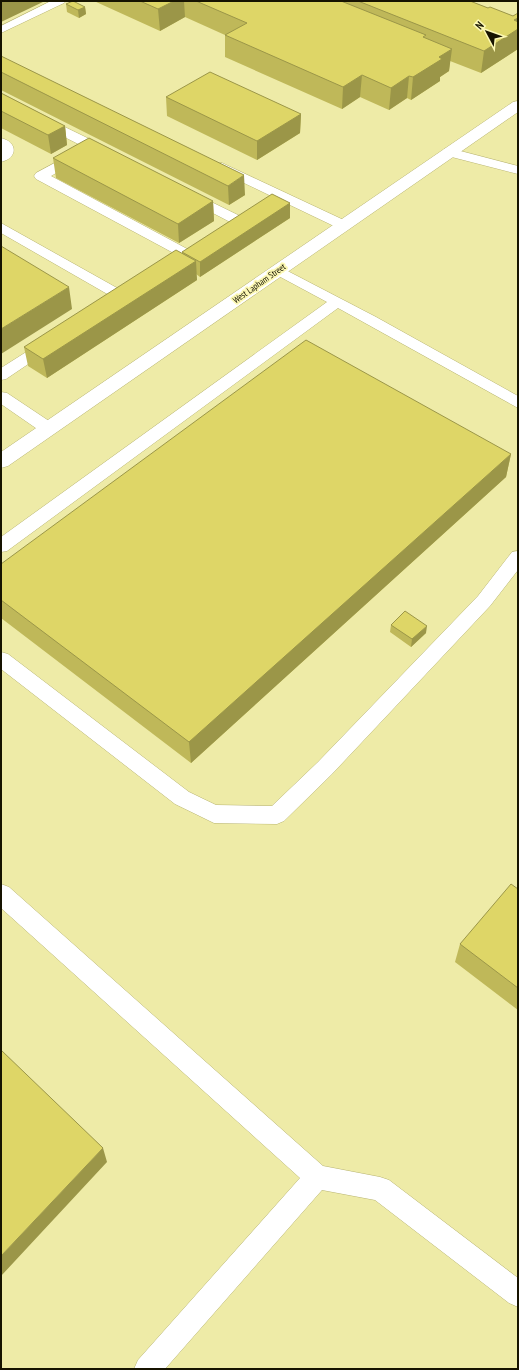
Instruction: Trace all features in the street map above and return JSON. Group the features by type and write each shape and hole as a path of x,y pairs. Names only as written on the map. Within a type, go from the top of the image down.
{"street":[{"name":"West Lapham Street","path":"1,462 518,105"}],"lane":[{"path":"1,30 60,1"},
{"path":"1,100 120,160"},
{"path":"1,142 7,145 7,155 1,158"},
{"path":"93,146 42,176 186,254"},
{"path":"449,152 512,169 518,160"},
{"path":"214,163 343,225"},
{"path":"182,192 249,212"},
{"path":"224,228 277,194"},
{"path":"1,227 121,296"},
{"path":"173,262 198,245"},
{"path":"278,270 518,403"},
{"path":"108,305 134,288"},
{"path":"1,546 337,302"},
{"path":"1,375 61,336"},
{"path":"1,397 49,429"},
{"path":"1,659 182,798 214,814 277,815 325,768 484,601 518,557"},
{"path":"1,894 317,1177 380,1189 518,1294"},
{"path":"146,1369 317,1177"}],"building":[{"path":"73,1 85,7 78,10 66,4"},
{"path":"140,1 174,1 158,9"},
{"path":"196,1 341,1 426,35 423,37 452,49 439,57 442,59 413,77 409,76 391,88 362,75 343,87 225,35 247,23"},
{"path":"358,1 470,1 513,16 518,13 518,18 514,20 518,22 518,29 484,51"},
{"path":"1,56 244,175 228,186 1,72"},
{"path":"210,72 301,114 257,141 166,97"},
{"path":"1,93 65,126 48,135 1,111"},
{"path":"89,138 213,201 178,224 53,158"},
{"path":"272,194 290,203 200,262 182,252"},
{"path":"1,246 69,287 1,329"},
{"path":"176,250 196,261 43,359 24,347"},
{"path":"306,340 511,454 189,742 1,600 1,564"},
{"path":"405,611 427,626 412,639 391,625"},
{"path":"511,884 518,889 518,988 460,944"},
{"path":"1,1050 103,1148 1,1256"}]}
